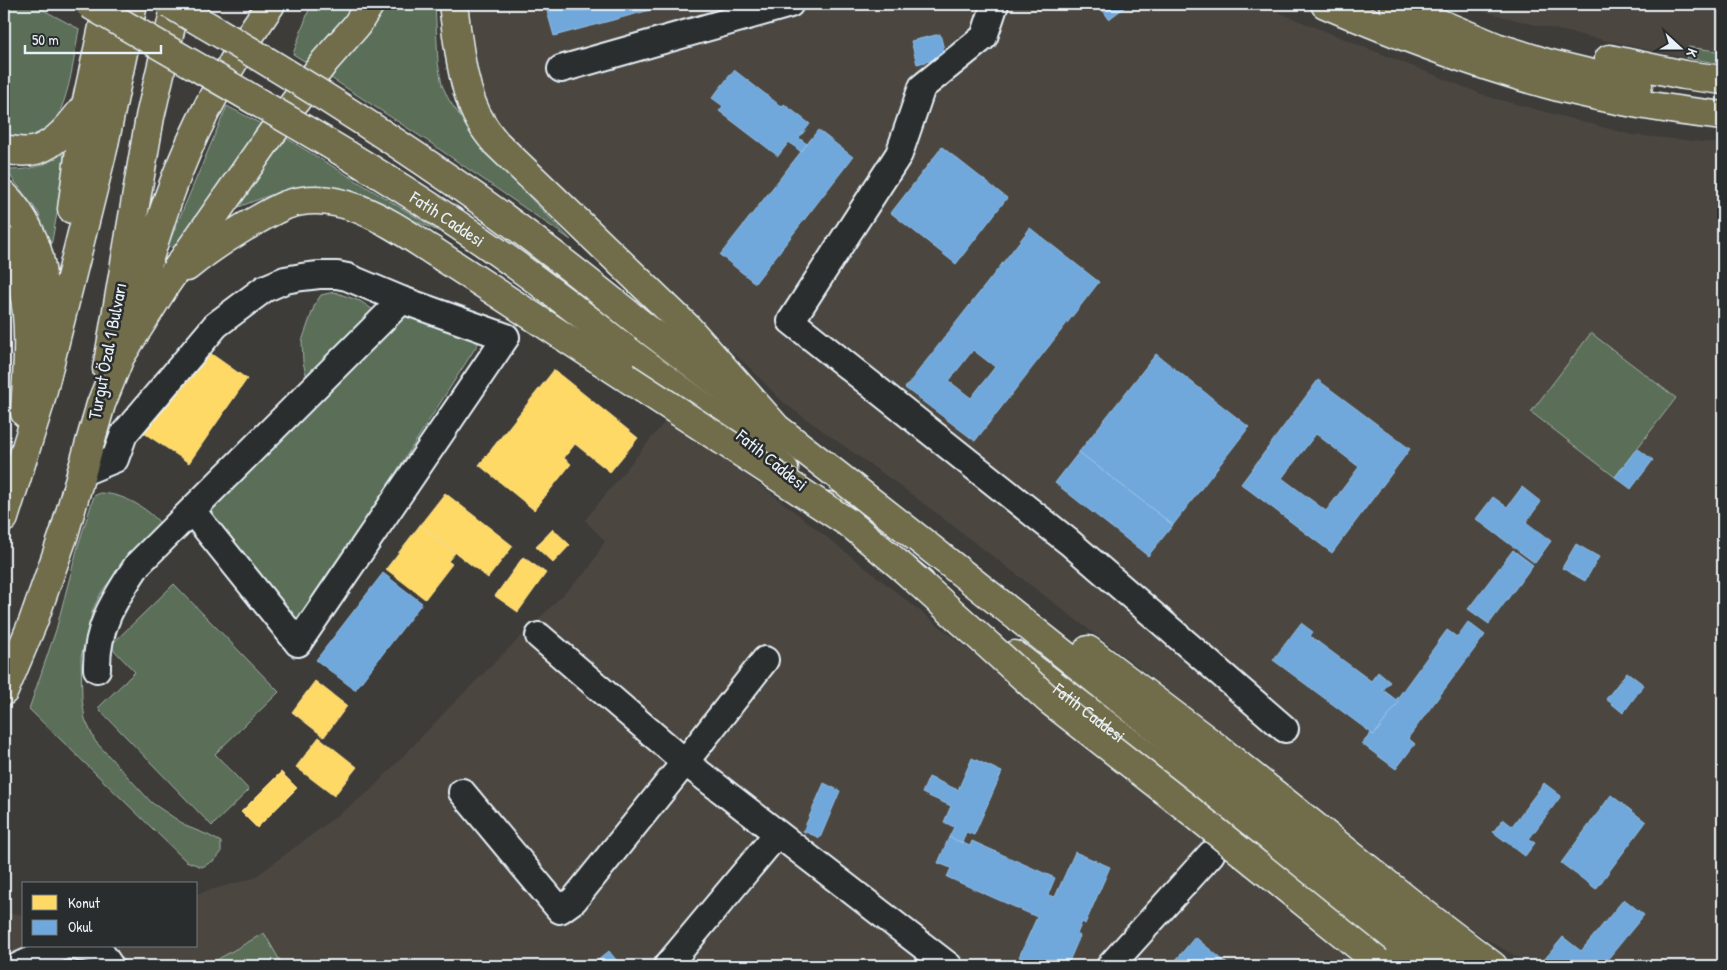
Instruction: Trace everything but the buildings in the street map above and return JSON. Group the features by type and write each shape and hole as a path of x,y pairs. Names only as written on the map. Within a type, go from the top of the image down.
{"main road":[{"name":"Fatih Caddesi","path":"89,4 328,144 486,244 750,441 902,568 1421,966"},
{"path":"64,307 72,212 86,105 108,4"},
{"path":"6,504 40,406 103,149 133,4"},
{"name":"Fatih Caddesi","path":"170,4 340,106 464,189 567,264 642,325 924,542 1453,966"},
{"name":"Turgut Özal 1 Bulvarı","path":"4,660 100,404 150,117 176,4"},
{"name":"Turgut Özal 1 Bulvarı","path":"150,117 198,4"},
{"path":"4,691 33,622 64,534 100,404 120,357 171,191 207,110 246,40 271,4"},
{"path":"120,357 166,284 278,124 325,61 356,26 370,4"},
{"path":"453,4 462,67 472,100 481,123 496,143 688,328 774,425"},
{"path":"1325,4 1376,26 1454,42 1496,47 1556,66 1613,80 1723,100"},
{"path":"1394,4 1454,42 1535,80 1579,92 1682,111 1723,116"},
{"path":"1454,42 1482,29 1595,57 1723,80"},
{"path":"1454,42 1469,71 1494,84 1534,98 1585,112 1631,121 1723,133"},
{"path":"4,150 20,152 36,150 52,141 69,127 86,105"},
{"path":"4,195 24,221 35,248 42,275 42,304 39,330 26,388"},
{"path":"166,284 198,258 261,217 287,205 306,201 326,201 344,204 367,212 433,251 847,522"},
{"path":"4,241 23,287 27,314 28,349 23,459"},
{"path":"924,542 1081,645 1216,747 1417,908 1493,966"},
{"path":"902,568 1049,700 1182,804 1380,964"}],"street":[{"path":"561,69 790,4"},
{"path":"995,4 984,37 922,87 899,154 791,320 1068,542 1285,729"},
{"path":"81,473 115,459 124,434 216,325 264,288 286,280 319,275 347,277 402,300 506,336 298,643 192,512"},
{"path":"97,669 96,654 100,632 123,586 138,564 402,300"},
{"path":"539,636 686,762 949,966"},
{"path":"462,792 560,910 574,900 686,762 765,660"},
{"path":"667,966 777,834"},
{"path":"1110,966 1210,854"},
{"path":"19,966 60,948"},
{"path":"83,948 100,951 110,966"}],"shaded area":[{"path":"470,4 1263,4 1282,14 1489,97 1632,135 1723,144 1723,966 1533,966 1488,940 1424,898 1155,680 906,490 784,403 751,369 686,311 501,134 479,83"},
{"path":"1456,4 1723,4 1723,64 1686,58 1536,25"},
{"path":"4,288 14,335 10,420 4,438"},
{"path":"667,419 772,494 1369,966 4,966 4,913 22,915 22,948 198,948 198,893 254,878 370,791 448,709 588,570 605,541 585,520"}],"green space":[{"path":"4,4 32,4 79,29 72,70 64,101 51,126 38,135 17,138 4,136"},
{"path":"311,4 354,4 338,29 309,64 293,54"},
{"path":"386,4 435,4 438,63 442,85 449,100 483,149 571,240 429,142 331,78 341,61"},
{"path":"1688,47 1723,52 1723,64 1686,58"},
{"path":"227,106 265,126 181,245 174,249 168,245"},
{"path":"286,138 444,234 361,195 339,188 313,187 288,190 239,207"},
{"path":"64,153 60,198 51,246 38,212 6,170 36,167 50,162"},
{"path":"334,292 360,301 378,313 309,386 303,362 302,341 315,304 321,295"},
{"path":"404,306 488,328 299,624 211,513 214,506"},
{"path":"1591,333 1676,398 1615,477 1531,412"},
{"path":"100,493 118,496 142,507 162,525 131,554 102,591 93,609 81,657 82,699 85,719 95,741 152,803 188,827 221,842 221,853 215,860 202,867 186,861 29,709 56,630 78,546 94,496"},
{"path":"174,584 279,692 215,754 249,790 212,826 98,708 135,672 110,646"},
{"path":"264,933 283,966 206,966"}]}
